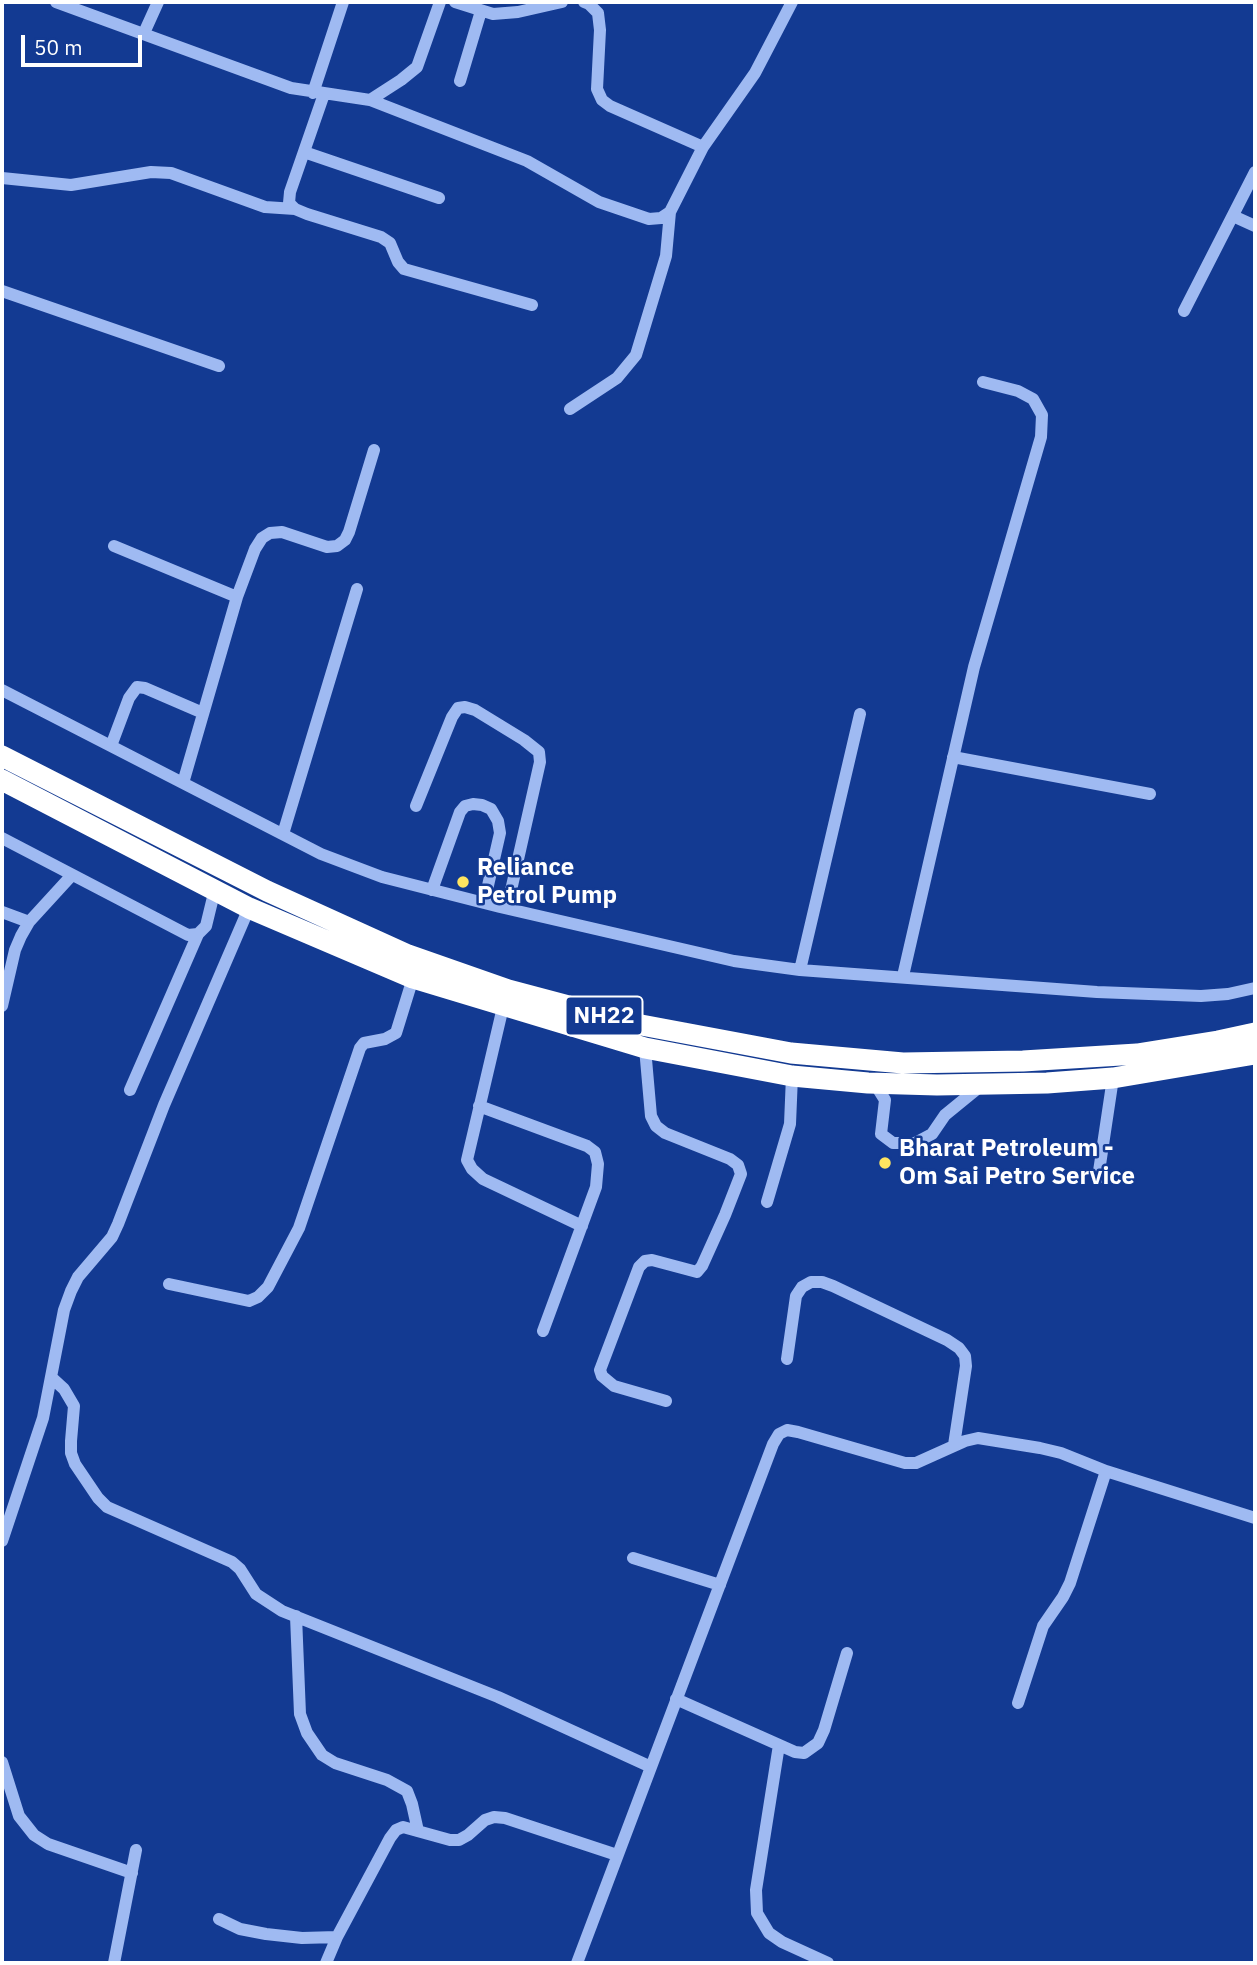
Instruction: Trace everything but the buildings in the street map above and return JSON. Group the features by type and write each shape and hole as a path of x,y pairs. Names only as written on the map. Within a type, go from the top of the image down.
{"highway":[{"name":"NH22","path":"2,756 267,891 408,955 508,990 636,1024 790,1053 903,1063 1023,1061 1137,1054 1255,1033"},
{"name":"NH22","path":"2,780 249,908 413,978 645,1048 792,1076 875,1084 983,1084 1113,1078 1255,1054"}],"street":[{"path":"56,2 291,88 370,100 527,161 599,202 649,219 661,218 670,212"},
{"path":"144,33 158,2"},
{"path":"295,209 289,203 290,192 304,152 343,2"},
{"path":"370,100 417,67 440,2"},
{"path":"455,2 493,14 562,2"},
{"path":"584,2 598,13 600,30 597,89 602,100 703,147"},
{"path":"570,409 617,378 636,355 666,256 670,212 703,147 755,73 792,2"},
{"path":"460,81 481,10"},
{"path":"304,152 439,198"},
{"path":"2,178 71,185 151,172 171,173 265,207 295,209 381,237 390,243 404,269 532,305"},
{"path":"1184,312 1255,172"},
{"path":"1233,216 1255,226"},
{"path":"2,291 219,366"},
{"path":"903,976 974,667 1041,436 1042,415 1033,398 983,382"},
{"path":"183,783 237,597 254,549 262,538 270,533 282,532 327,547 337,546 345,540 374,450"},
{"path":"114,546 237,597"},
{"path":"283,834 357,589"},
{"path":"111,746 129,698 137,687 203,713"},
{"path":"2,690 345,864 382,877 484,903 734,961 800,970 1097,992 1228,994 1255,988"},
{"path":"416,806 458,708 475,710 539,752 540,762 508,908"},
{"path":"800,970 860,714"},
{"path":"953,757 1150,794"},
{"path":"432,890 460,812 465,806 482,805 491,810 498,821 500,833 484,903"},
{"path":"2,838 176,931 188,935 198,933"},
{"path":"2,1006 15,950 29,922 72,875"},
{"path":"130,1090 198,933 206,926 215,889"},
{"path":"2,1541 35,1445 52,1378 64,1310 71,1291 78,1278 112,1237 169,1093 249,908"},
{"path":"2,912 29,922"},
{"path":"169,1284 249,1301 258,1297 268,1287 299,1228 359,1048 364,1042 384,1040 396,1033 413,978"},
{"path":"503,1007 467,1160 483,1179 582,1226"},
{"path":"645,1048 652,1116 656,1126 665,1133 730,1159 738,1165 741,1174 720,1226 697,1272 652,1260 645,1261 639,1267 600,1370 602,1376 614,1386 666,1401"},
{"path":"766,1202 789,1124 792,1076"},
{"path":"1098,1178 1113,1078"},
{"path":"875,1084 884,1100 881,1134 893,1143 915,1143 932,1134 945,1115 983,1084"},
{"path":"479,1106 577,1141 595,1153 598,1176 543,1331"},
{"path":"787,1359 796,1296 802,1287 811,1282 833,1286 947,1340 959,1348 965,1356 967,1366 954,1446"},
{"path":"52,1378 64,1389 74,1406 71,1453 75,1464 98,1499 107,1507 232,1562 240,1569 256,1594 282,1611 498,1697 650,1767"},
{"path":"577,1963 779,1434 788,1430 798,1432 905,1463 916,1462 978,1438 1040,1448 1255,1518"},
{"path":"1018,1703 1043,1626 1070,1583 1106,1471"},
{"path":"633,1558 720,1586"},
{"path":"296,1616 300,1714 307,1734 322,1755 335,1763 387,1780 407,1791 418,1831"},
{"path":"676,1699 795,1752 804,1753 818,1743 824,1730 847,1653"},
{"path":"779,1745 756,1890 757,1913 769,1933 782,1942 828,1963"},
{"path":"2,1762 19,1816 34,1835 48,1844 132,1873"},
{"path":"326,1963 337,1937 396,1830 403,1827 459,1840 494,1816 617,1856"},
{"path":"114,1963 136,1850"},
{"path":"219,1919 240,1929 266,1934 302,1938 337,1937"}],"place":[{"name":"Reliance Petrol Pump","path":"463,882"},
{"name":"Bharat Petroleum - Om Sai Petro Service","path":"885,1163"}]}
